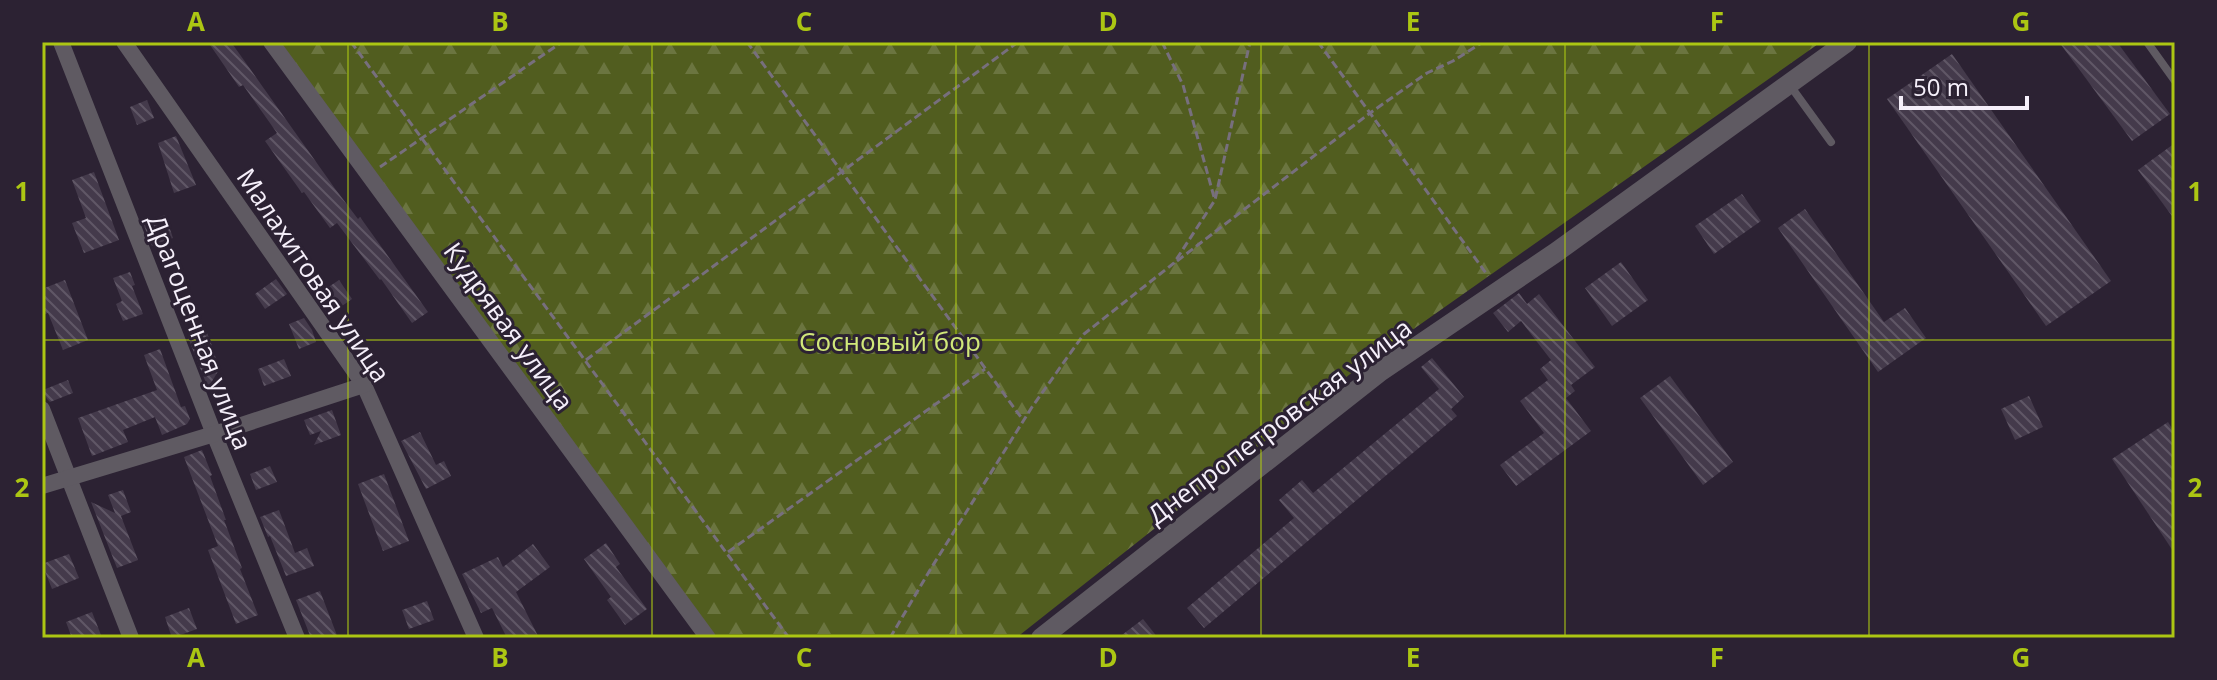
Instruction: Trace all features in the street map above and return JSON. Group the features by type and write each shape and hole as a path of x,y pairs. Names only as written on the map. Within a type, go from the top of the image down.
{"street":[{"name":"Драгоценная улица","path":"61,42 297,638"},
{"name":"Малахитовая улица","path":"124,42 364,385 476,638"},
{"name":"Кудрявая улица","path":"271,42 708,638"},
{"name":"Днепропетровская улица","path":"1041,638 1381,371 1555,253 1847,42"},
{"path":"42,486 364,385"},
{"path":"42,409 131,638"}],"lane":[{"path":"2147,42 2175,81"},
{"path":"1788,83 1831,142"}],"path":[{"path":"351,42 789,638"},
{"path":"368,175 562,42"},
{"path":"747,42 1023,421"},
{"path":"585,361 1018,42"},
{"path":"1162,42 1183,85 1215,200"},
{"path":"1174,263 1215,200 1250,42"},
{"path":"1318,42 1499,291"},
{"path":"890,638 1023,421 1084,334 1370,113 1427,73 1483,42"},
{"path":"726,553 985,369"}],"green space":[{"name":"Сосновый бор","path":"278,42 1821,42 1354,371 1016,638 715,638"}],"building":[{"path":"208,42 231,42 336,190 358,219 360,217 428,312 412,323 337,223 330,228 265,141 277,133 243,85 239,87"},
{"path":"2059,42 2117,42 2170,114 2132,141"},
{"path":"1952,54 2111,281 2046,326 1887,99"},
{"path":"147,100 154,118 137,125 130,107"},
{"path":"176,136 196,185 174,193 158,143"},
{"path":"2175,143 2175,220 2138,170"},
{"path":"94,172 119,240 84,253 72,223 86,218 72,180"},
{"path":"1742,194 1761,221 1714,254 1695,226"},
{"path":"1805,209 1884,322 1905,308 1926,338 1878,372 1778,228"},
{"path":"165,215 173,238 152,246 143,223"},
{"path":"1621,262 1648,300 1612,326 1585,288"},
{"path":"130,272 143,314 123,321 116,304 122,301 113,278"},
{"path":"276,279 287,294 265,309 255,294"},
{"path":"65,280 88,340 63,350 48,313 45,314 42,289"},
{"path":"339,280 352,299 329,315 315,296"},
{"path":"1519,293 1527,304 1539,294 1595,367 1571,385 1575,391 1566,398 1591,431 1516,486 1500,465 1544,433 1520,401 1548,380 1540,369 1551,360 1521,321 1508,332 1493,313"},
{"path":"304,318 316,342 299,349 289,324"},
{"path":"206,330 212,346 196,358 188,337"},
{"path":"160,349 181,407 185,406 190,419 187,424 162,435 155,417 123,430 128,442 92,456 78,418 157,390 144,355"},
{"path":"214,353 220,368 208,388 197,360"},
{"path":"1432,358 1464,397 1451,409 1457,416 1204,628 1187,608 1294,518 1279,500 1302,480 1313,493 1439,389 1421,367"},
{"path":"284,359 291,376 264,386 258,369"},
{"path":"1670,376 1733,462 1703,485 1640,398"},
{"path":"68,380 73,393 50,402 43,390"},
{"path":"2029,396 2043,427 2015,440 2001,409"},
{"path":"332,410 341,435 314,445 321,431 310,435 304,420"},
{"path":"2168,422 2175,433 2175,554 2112,459"},
{"path":"420,432 436,465 444,461 451,476 426,489 401,441"},
{"path":"202,450 258,615 236,624 208,550 218,546 184,457"},
{"path":"270,466 277,482 256,490 250,474"},
{"path":"384,474 409,541 383,551 358,484"},
{"path":"123,490 131,512 121,516 138,560 117,568 91,502 115,513 108,495"},
{"path":"279,510 295,553 307,548 314,566 286,576 260,517"},
{"path":"606,543 620,564 616,567 647,609 625,625 607,600 611,597 584,559"},
{"path":"533,544 550,567 516,592 539,638 507,638 492,608 481,613 462,574 498,557 503,567"},
{"path":"69,554 79,578 52,589 42,564"},
{"path":"320,591 338,638 311,638 296,600"},
{"path":"427,601 434,620 409,629 402,610"},
{"path":"189,608 197,629 172,638 165,617"},
{"path":"92,612 101,635 72,638 66,622"},
{"path":"1143,619 1158,638 1118,638"}]}
